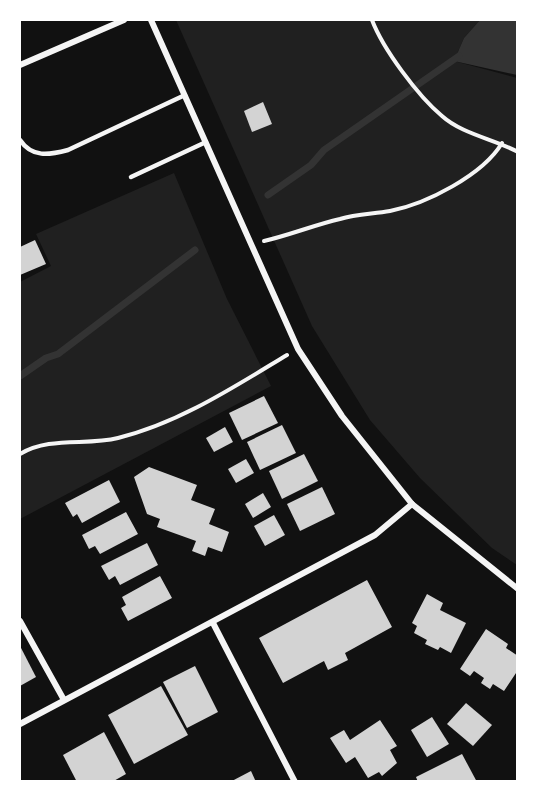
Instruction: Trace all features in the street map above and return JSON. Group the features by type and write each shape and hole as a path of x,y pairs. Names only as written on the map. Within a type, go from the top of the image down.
{"street":[{"path":"20,65 124,20"},
{"path":"151,20 298,349 342,416 412,504 464,549 518,589"},
{"path":"20,724 375,535 412,504"},
{"path":"20,621 64,700"},
{"path":"213,623 295,782"}],"lane":[{"path":"20,140 32,152 47,155 68,150 185,95"},
{"path":"131,177 206,142"}],"path":[{"path":"372,20 379,39 442,117 518,152"},
{"path":"272,239 342,218 391,211 418,202 454,186 477,170 495,155 502,143"},
{"path":"20,454 48,444 116,439 151,428 208,402 269,366"}],"shaded area":[{"path":"176,20 480,20 464,38 454,61 517,78 517,565 492,548 420,478 370,420 312,326"},
{"path":"480,20 517,20 517,75 454,61 464,38"},
{"path":"174,173 227,299 271,386 20,519 20,282 51,266 36,234"}],"building":[{"path":"263,102 272,124 252,132 244,111"},
{"path":"35,240 46,264 20,275 20,247"},
{"path":"264,396 278,423 242,440 229,413"},
{"path":"282,425 296,453 260,470 247,442"},
{"path":"225,427 233,442 214,452 206,438"},
{"path":"304,454 318,481 282,499 269,471"},
{"path":"246,459 254,473 236,483 228,469"},
{"path":"149,467 197,485 191,500 215,509 209,524 229,532 222,552 208,547 205,556 192,551 196,541 157,527 160,519 147,514 134,477"},
{"path":"109,480 120,502 82,523 77,514 73,517 65,503"},
{"path":"322,487 335,514 300,531 287,504"},
{"path":"263,493 271,507 253,518 245,504"},
{"path":"126,512 138,534 100,554 95,546 89,549 82,535"},
{"path":"274,515 285,535 265,546 254,526"},
{"path":"147,543 158,565 120,585 115,576 109,580 101,566"},
{"path":"160,576 172,598 128,621 121,608 126,605 122,597"},
{"path":"367,580 392,627 345,653 348,660 328,670 324,661 283,683 259,638"},
{"path":"427,594 443,603 440,610 466,623 451,653 440,647 438,650 425,644 427,640 414,633 417,626 412,623"},
{"path":"486,629 508,644 506,648 518,656 518,670 504,691 493,684 490,689 481,683 484,678 474,671 470,676 460,669"},
{"path":"20,646 36,677 20,686"},
{"path":"195,666 218,712 187,728 163,682"},
{"path":"161,686 188,735 134,764 108,715"},
{"path":"466,703 492,725 473,746 447,724"},
{"path":"432,717 449,744 427,757 411,730"},
{"path":"380,720 397,746 390,750 397,763 382,776 379,772 368,778 355,757 346,763 330,738 344,730 350,740"},
{"path":"104,732 126,774 112,782 77,782 63,755"},
{"path":"462,754 477,782 418,782 416,777"},
{"path":"251,771 256,782 230,782"}],"waterway":[{"path":"268,195 311,165 324,150 459,56"},
{"path":"20,376 46,358 58,354 195,250"}]}
